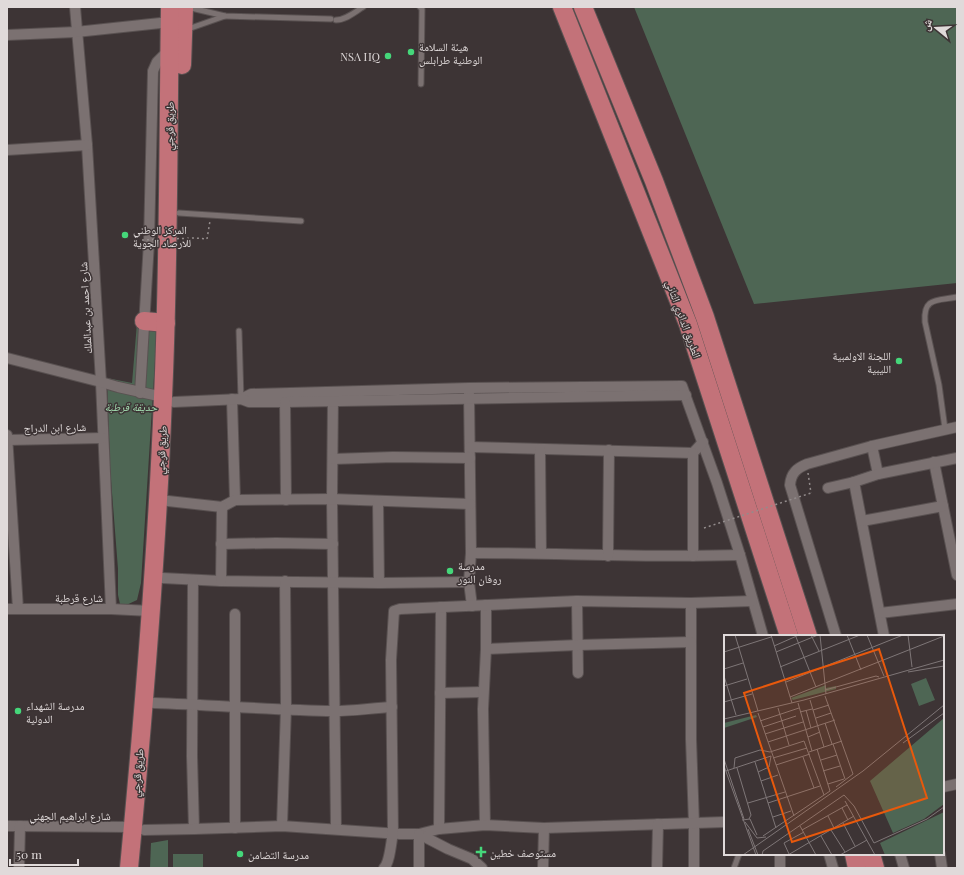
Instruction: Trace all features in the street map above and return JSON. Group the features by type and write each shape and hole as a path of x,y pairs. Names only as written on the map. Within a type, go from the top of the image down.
{"highway":[{"name":"طريق قرجي","path":"129,868 138,828 154,703 168,501 169,400 166,323 170,49 174,20 185,7"},
{"name":"الطريق الدائري الثاني","path":"561,7 688,324 789,635"},
{"name":"الطريق الدائري الثاني","path":"583,7 654,181 705,317 808,635"},
{"path":"587,7 595,36"},
{"name":"طريق قرجي","path":"140,868 138,828 151,611 169,400 178,325 180,212 174,20"},
{"path":"144,321 166,323"},
{"path":"854,855 857,868"},
{"path":"871,855 874,868"}],"street":[{"name":"شارع احمد بن عبدالملك","path":"75,7 87,145 101,382 111,609"},
{"path":"7,35 76,32 174,20"},
{"path":"140,393 149,242 153,71 157,62 170,49"},
{"path":"7,150 87,145"},
{"path":"7,358 169,400 237,399 249,402 284,402 333,397 469,388 684,391"},
{"path":"469,388 470,582 472,606"},
{"path":"237,399 251,394 470,399 684,391"},
{"path":"684,391 740,555 763,635"},
{"path":"333,397 332,499 334,544 333,582 336,829"},
{"path":"235,500 237,399"},
{"path":"284,402 286,500"},
{"path":"836,635 790,484 790,479 798,468 807,464 872,446 957,427"},
{"path":"7,435 18,609"},
{"name":"شارع ابن الدراج","path":"7,440 103,438"},
{"path":"693,556 693,452 702,442"},
{"path":"872,446 878,474"},
{"path":"470,447 693,452"},
{"path":"540,449 541,553"},
{"path":"608,556 609,450"},
{"path":"333,459 393,457 470,458"},
{"path":"828,488 854,482 878,474 957,458"},
{"path":"934,462 943,506 953,537 957,575"},
{"path":"854,482 884,635"},
{"path":"168,501 222,507 235,500 332,499 470,504"},
{"path":"378,501 379,583"},
{"path":"862,521 943,506"},
{"path":"221,581 222,507"},
{"path":"221,544 334,544"},
{"path":"471,553 541,553 608,556 740,555"},
{"path":"162,578 221,581 379,583 470,582"},
{"path":"193,580 192,704 194,829"},
{"path":"282,826 286,708 285,581"},
{"path":"384,868 388,860 393,833 391,660 394,612 400,609 577,601 692,603 752,601"},
{"path":"577,601 578,673"},
{"path":"692,603 691,739 694,868"},
{"path":"880,612 957,604"},
{"path":"485,825 483,692 486,649 486,605"},
{"path":"438,829 441,607"},
{"name":"شارع قرطبة","path":"7,609 111,609 151,611"},
{"path":"235,614 235,828"},
{"path":"486,649 691,642"},
{"path":"440,693 483,692"},
{"path":"154,703 192,704 235,708 286,708 335,711 392,707"},
{"path":"944,787 957,784"},
{"path":"419,834 438,829 485,825 544,828 724,822"},
{"path":"657,868 658,824"},
{"name":"شارع ابراهيم الجهني","path":"7,826 194,829 282,826 419,834"},
{"path":"20,826 20,868"},
{"path":"543,868 544,828"},
{"path":"419,834 419,868"},
{"path":"419,834 472,859 482,868"},
{"path":"780,855 780,868"},
{"path":"829,855 833,868"},
{"path":"900,855 904,868"},
{"path":"940,855 942,868"}],"lane":[{"path":"185,7 209,10 225,16"},
{"path":"174,20 225,16 340,20 346,18 363,7"},
{"path":"420,7 422,8 421,84"},
{"path":"180,212 301,221"},
{"path":"945,429 939,385 924,312 929,303 957,297"},
{"path":"237,399 239,331"},
{"path":"734,868 739,855"}],"path":[{"path":"142,240 207,239 209,230"},
{"path":"704,528 811,493 807,464"}],"green space":[{"path":"634,7 957,7 957,283 754,304"},
{"name":"حديقة قرطبة","path":"137,323 157,329 141,583 137,600 122,607 118,595 118,569 110,467 107,378 132,383"},
{"path":"168,840 168,868 150,868 151,843"},
{"path":"173,854 203,854 203,868 173,868"}],"place":[{"name":"هيئة السلامة الوطنية طرابلس","path":"411,52"},
{"name":"NSA HQ","path":"388,56"},
{"name":"المركز الوطني للارصاد الجوية","path":"125,235"},
{"name":"اللجنة الاولمبية الليبية","path":"899,361"},
{"name":"مدرسة روفان النور","path":"450,571"},
{"name":"مدرسة الشهداء الدولية","path":"18,711"},
{"name":"مستوصف خطين","path":"481,852"},
{"name":"مدرسة التضامن","path":"240,854"}]}
